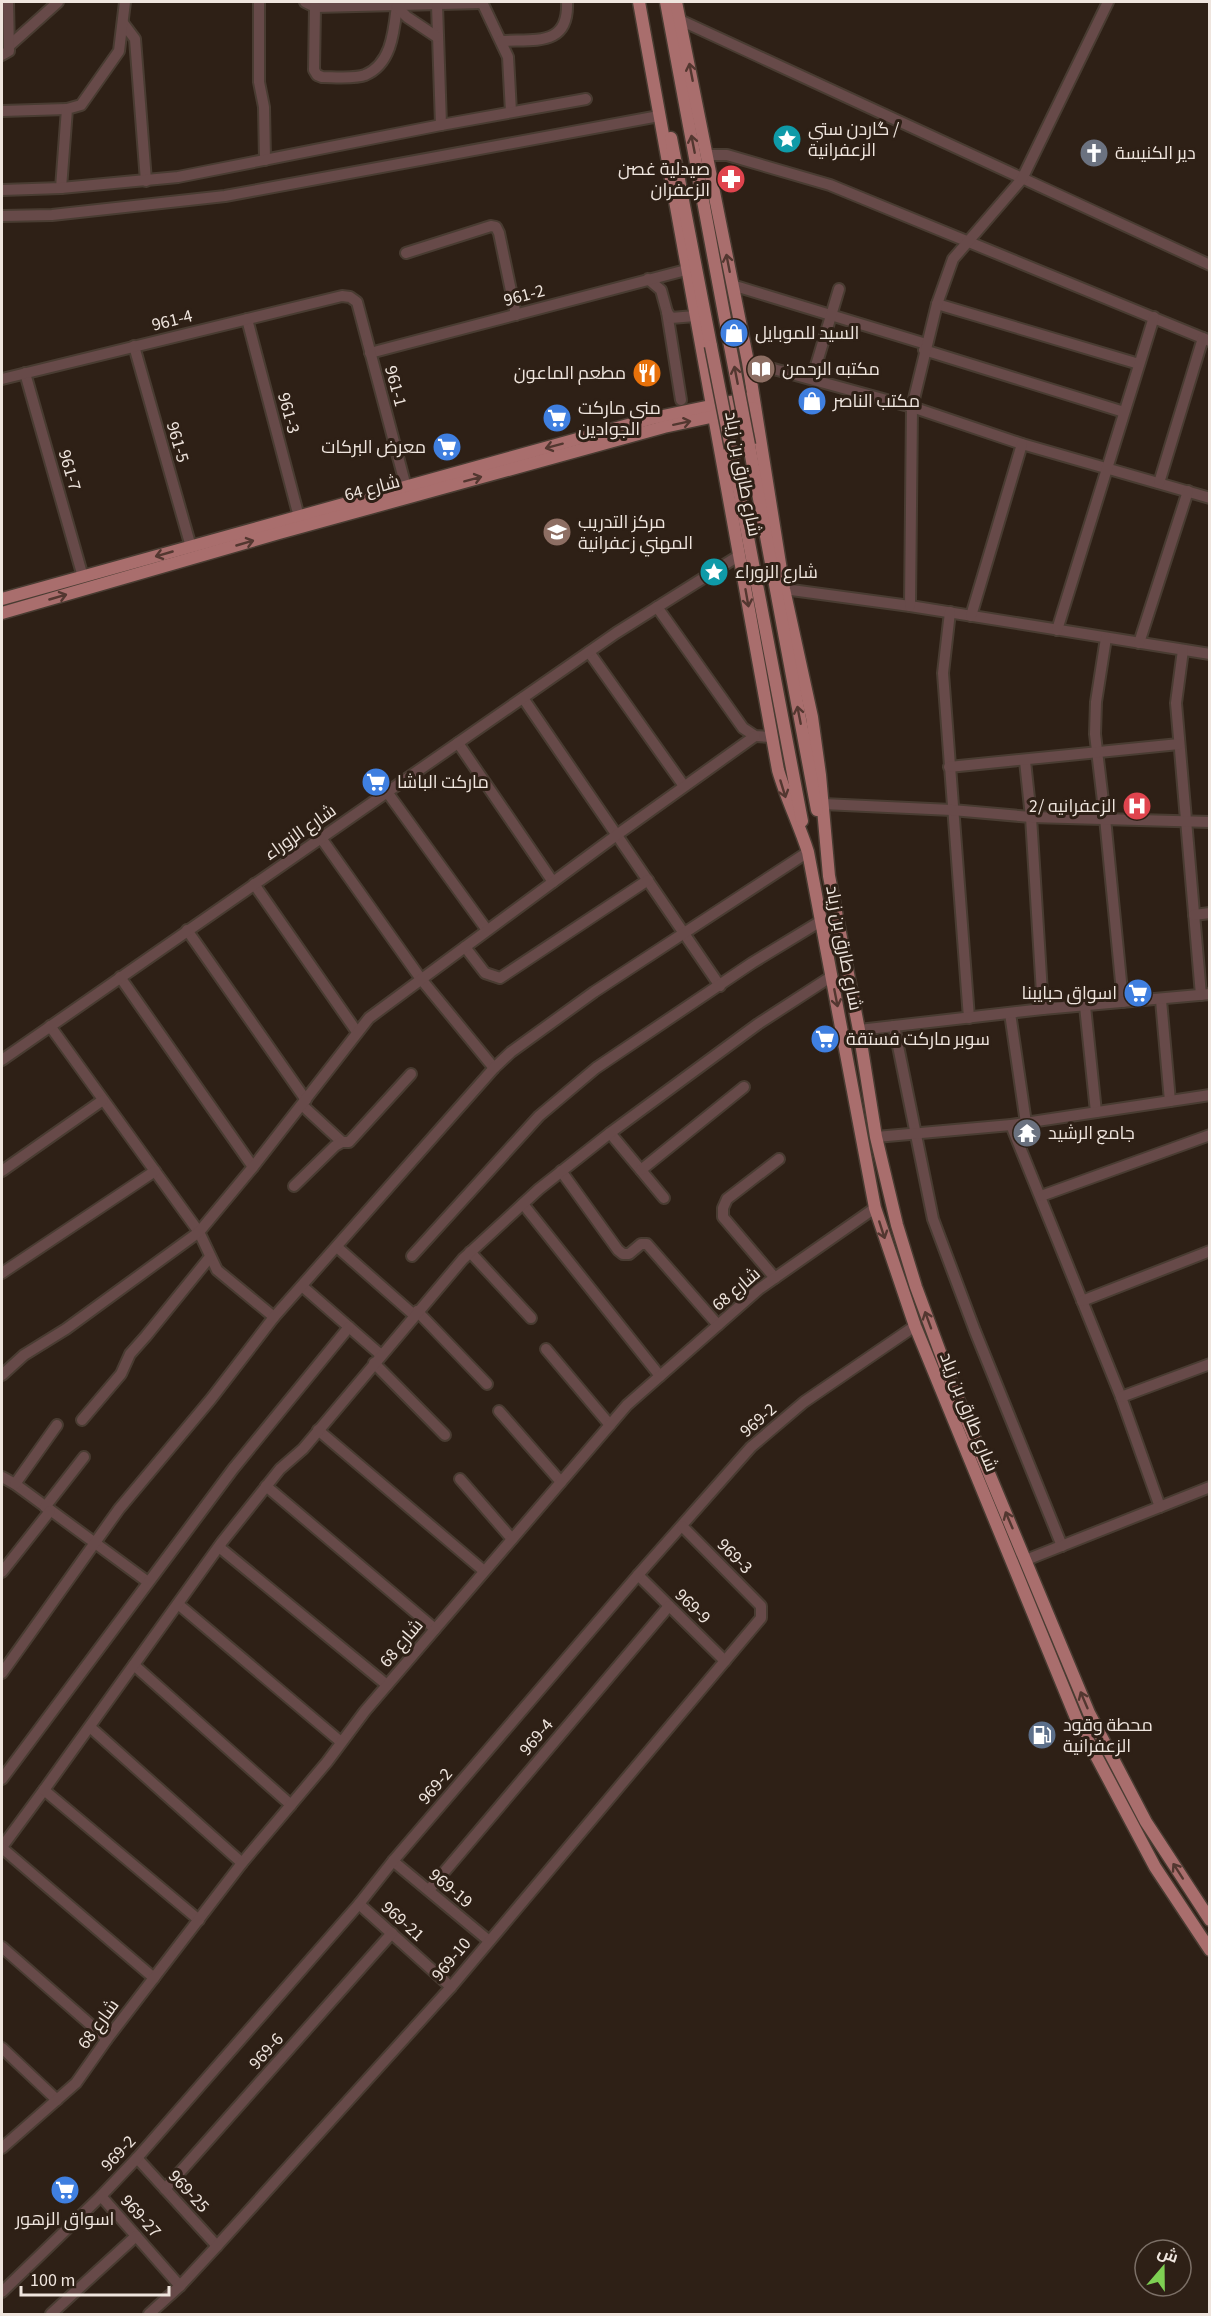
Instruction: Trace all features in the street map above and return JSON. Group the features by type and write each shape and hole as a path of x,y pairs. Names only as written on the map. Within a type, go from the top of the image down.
{"main road":[{"name":"شارع طارق بن زياد","path":"639,2 778,770 787,800 808,852 875,1208 915,1326 1076,1718 1155,1867 1209,1950"},
{"path":"645,2 808,852"},
{"path":"666,2 829,876"},
{"name":"شارع طارق بن زياد","path":"676,2 748,362 784,589 812,717 829,876 859,1030 876,1137 897,1225 916,1287 952,1387 1089,1713 1146,1822 1209,1920"},
{"name":"شارع 64","path":"2,599 653,418 712,411 754,402"},
{"name":"شارع 64","path":"2,613 302,526 664,427 712,411"}],"street":[{"path":"2,56 9,51 8,2"},
{"path":"9,46 58,2"},
{"path":"2,111 67,109 81,105 119,51 125,2"},
{"path":"259,2 259,82 264,107 265,160"},
{"path":"398,5 392,44 379,64 364,75 322,77 317,75 314,70 310,4 437,5 482,2 508,57 511,112"},
{"path":"501,41 543,39 559,32 566,22 567,2"},
{"path":"910,606 912,407 925,347 949,267 959,252 1022,179 1108,2"},
{"path":"398,5 436,37"},
{"path":"437,5 436,37 441,125"},
{"path":"681,21 1209,265"},
{"path":"123,23 135,39 146,181"},
{"path":"2,190 146,181 586,99"},
{"path":"61,188 67,109"},
{"path":"2,216 52,215 225,196 659,116"},
{"path":"708,155 727,155 830,185 1206,340 1159,483"},
{"path":"406,253 491,226 496,227 499,232 516,315"},
{"name":"961-2","path":"370,353 686,270"},
{"path":"648,279 661,290 667,312 681,400"},
{"path":"732,285 1124,412"},
{"path":"812,379 839,289"},
{"name":"961-4","path":"2,379 342,296 350,297"},
{"name":"961-1","path":"350,297 357,302 406,487"},
{"path":"937,304 1139,364"},
{"path":"667,312 671,318 677,319 695,316"},
{"path":"1057,630 1154,318"},
{"name":"961-3","path":"247,319 300,516"},
{"name":"961-5","path":"134,346 191,547"},
{"path":"748,362 912,407 1022,444 1209,498"},
{"name":"961-7","path":"25,373 83,577"},
{"path":"971,616 1022,444"},
{"path":"1139,643 1188,491"},
{"name":"شارع الزوراء","path":"2,1060 589,652 740,555"},
{"path":"784,589 950,612 1209,654"},
{"path":"657,607 743,728 755,736 772,737"},
{"path":"950,612 943,673 969,1018"},
{"path":"1106,638 1096,702 1095,734 1106,818 1123,1002"},
{"path":"859,1030 1205,995 1194,915 1176,703 1183,650"},
{"path":"589,652 684,786"},
{"path":"523,698 720,986"},
{"path":"2,1375 24,1355 66,1329 199,1232 304,1103 369,1018 755,736"},
{"path":"458,743 553,882"},
{"path":"949,767 1179,744"},
{"path":"1025,761 1031,817 1043,1010"},
{"path":"387,792 487,930"},
{"path":"823,804 952,810 1031,817 1209,822"},
{"path":"321,838 421,979 494,1068"},
{"path":"2,1673 120,1509 274,1317 494,1068 511,1052 594,992 808,852"},
{"path":"465,947 485,973 500,978 648,880"},
{"path":"254,884 357,1032"},
{"path":"1194,915 1209,913"},
{"path":"412,1256 539,1116 596,1068 821,921"},
{"path":"186,930 304,1103 342,1142"},
{"path":"154,1978 2,1847 219,1547 280,1468 303,1449 470,1252 523,1204 610,1133 758,1023 831,976"},
{"path":"120,977 253,1167"},
{"path":"1161,999 1170,1101"},
{"path":"1085,1006 1096,1112"},
{"path":"1010,1013 1026,1123"},
{"path":"50,1026 199,1232 217,1270 274,1317"},
{"path":"894,1026 933,1219 975,1331 1062,1546"},
{"path":"294,1186 335,1146 342,1142 349,1142 411,1074"},
{"path":"641,1170 744,1087"},
{"path":"876,1137 1011,1125 1209,1095"},
{"path":"2,1171 103,1100"},
{"path":"1011,1125 1121,1397 1160,1507"},
{"path":"610,1133 664,1198"},
{"path":"1041,1196 1209,1135"},
{"path":"775,1278 723,1217 723,1208 728,1199 779,1159"},
{"path":"2,1273 155,1171"},
{"path":"561,1172 618,1250 623,1254 629,1254 641,1244 648,1244 717,1325"},
{"path":"523,1204 660,1376"},
{"name":"شارع 68","path":"2,2147 76,2083 242,1863 387,1685 627,1405 759,1289 875,1208"},
{"path":"337,1247 416,1313 487,1384"},
{"path":"1082,1301 1209,1251"},
{"path":"470,1252 531,1318"},
{"path":"82,1420 121,1374 130,1354 210,1257"},
{"path":"302,1286 349,1327 445,1435"},
{"name":"969-2","path":"2,2292 137,2158 359,1904 393,1861 638,1575 752,1447 804,1402 915,1326"},
{"path":"2,1779 233,1469 349,1327"},
{"path":"546,1349 610,1425"},
{"path":"1121,1397 1209,1364"},
{"path":"499,1412 561,1482"},
{"path":"15,1484 57,1425"},
{"path":"318,1430 484,1571"},
{"path":"2,1572 84,1457"},
{"path":"2,1477 15,1484 148,1582"},
{"path":"460,1479 512,1539"},
{"path":"266,1486 435,1629"},
{"path":"1026,1560 1209,1486"},
{"name":"969-3","path":"682,1526 761,1606 762,1611"},
{"path":"219,1547 387,1685"},
{"name":"969-9","path":"638,1575 725,1661"},
{"path":"178,1604 341,1742"},
{"name":"969-4","path":"429,1890 669,1606"},
{"name":"969-10","path":"148,2314 180,2286 451,1987 488,1940 761,1618 762,1611"},
{"path":"134,1665 291,1805"},
{"path":"90,1727 242,1863"},
{"path":"44,1790 199,1920"},
{"name":"969-19","path":"393,1861 488,1940"},
{"name":"969-21","path":"359,1904 451,1987"},
{"name":"969-6","path":"165,2189 392,1933"},
{"path":"2,1947 107,2039"},
{"path":"2,2048 57,2100"},
{"name":"969-25","path":"137,2158 217,2246"},
{"name":"969-27","path":"100,2196 180,2286"},
{"path":"51,2314 136,2236"}],"place":[{"name":"گاردن ستي / الزعفرانية","path":"787,139"},
{"name":"دير الكنيسة","path":"1094,153"},
{"name":"صيدلية غصن الزعفران","path":"731,179"},
{"name":"السيد للموبايل","path":"734,333"},
{"name":"مكتبه الرحمن","path":"761,369"},
{"name":"مطعم الماعون","path":"647,373"},
{"name":"مكتب الناصر","path":"812,401"},
{"name":"مني ماركت الجوادين","path":"557,418"},
{"name":"معرض البركات","path":"447,447"},
{"name":"مركز التدريب المهني زعفرانية","path":"557,532"},
{"name":"شارع الزوراء","path":"714,572"},
{"name":"ماركت الباشا","path":"376,782"},
{"name":"الزعفرانيه /2","path":"1137,806"},
{"name":"اسواق حبايبنا","path":"1138,993"},
{"name":"سوبر ماركت فستقة","path":"825,1039"},
{"name":"جامع الرشيد","path":"1027,1133"},
{"name":"محطة وقود الزعفرانية","path":"1042,1735"},
{"name":"اسواق الزهور","path":"65,2190"}]}
